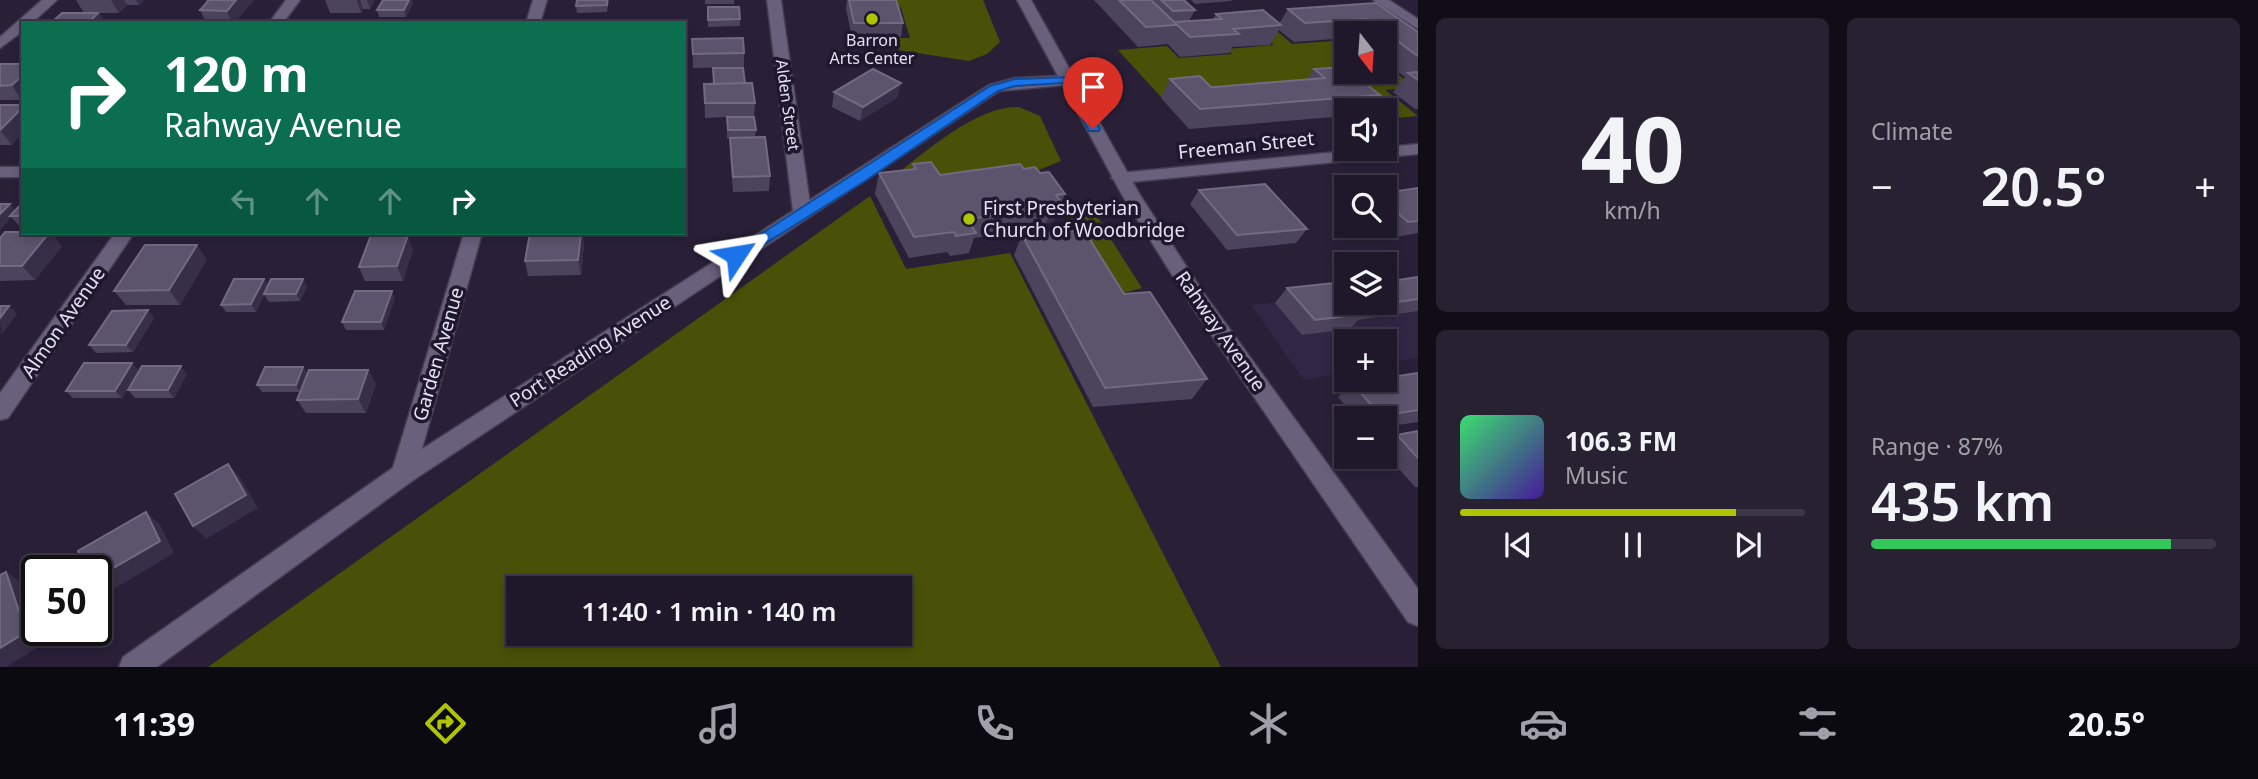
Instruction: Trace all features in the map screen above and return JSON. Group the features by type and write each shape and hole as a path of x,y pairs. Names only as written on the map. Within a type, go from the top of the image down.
{"street":[{"path":"25,21 50,0"},
{"path":"277,21 293,0"},
{"path":"534,21 540,0"},
{"name":"Alden Street","path":"774,0 802,211"},
{"name":"Rahway Avenue","path":"1024,0 1120,178 1198,300 1418,612"},
{"path":"1380,0 1418,25"},
{"path":"0,44 21,25"},
{"name":"Port Reading Avenue","path":"134,667 403,474 994,88 1015,83 1067,80"},
{"name":"Freeman Street","path":"1120,178 1418,149"},
{"path":"0,172 21,172"},
{"name":"Almon Avenue","path":"0,411 124,235"},
{"name":"Garden Avenue","path":"403,474 471,235"}],"shaded area":[{"path":"1418,289 1418,358 1397,362 1397,329 1334,329 1334,374 1304,380 1251,305 1334,296 1334,315 1397,315 1397,298"}],"green space":[{"path":"886,0 983,0 1000,42 987,54 969,61 859,44 858,38 910,38 901,8"},
{"path":"1271,26 1292,44 1334,41 1334,84 1397,84 1397,74 1414,87 1385,90 1395,98 1334,98 1334,106 1198,94 1161,97 1118,50 1167,46 1179,58 1232,54 1227,49 1274,45 1254,27"},
{"path":"1397,99 1418,116 1397,118"},
{"path":"1019,107 1040,116 1061,161 1014,180 880,187 964,125 1001,109"},
{"path":"870,196 906,269 1010,253 1221,667 208,667"},
{"path":"1091,207 1102,224 1072,228 1061,211"},
{"path":"1105,230 1142,288 1120,294 1076,234"}],"building":[{"path":"209,0 236,0 227,11 200,10"},
{"path":"383,0 409,0 404,10 377,10"},
{"path":"577,0 607,0 607,5 576,6"},
{"path":"849,0 896,0 903,23 854,23"},
{"path":"1119,0 1151,0 1177,25 1146,27"},
{"path":"1161,0 1184,0 1195,10 1173,11"},
{"path":"1376,3 1418,32 1418,56 1397,41 1397,21 1367,19 1305,23 1288,9"},
{"path":"708,7 739,7 740,19 708,20"},
{"path":"1263,10 1281,25 1233,29 1239,34 1190,37 1174,22 1222,19 1216,14"},
{"path":"62,13 98,13 90,21 53,21"},
{"path":"743,38 744,53 693,54 692,39"},
{"path":"0,64 21,64 21,77 12,85 0,86"},
{"path":"713,68 743,68 745,83 714,84"},
{"path":"1334,68 1334,84 1366,84 1380,95 1200,109 1170,79 1200,76 1211,87 1215,87 1325,78 1314,69"},
{"path":"873,69 901,83 863,107 834,92"},
{"path":"1418,72 1418,80 1408,73"},
{"path":"752,83 755,103 705,103 704,84"},
{"path":"0,105 21,105 21,109 0,130"},
{"path":"727,117 754,117 756,130 728,130"},
{"path":"765,137 770,176 733,177 730,138"},
{"path":"931,162 940,175 1020,164 1024,169 1035,167 1040,173 1049,172 1065,194 1056,195 1061,202 1050,204 1052,208 967,219 976,233 956,236 954,232 914,237 879,173 916,169 913,164"},
{"path":"1265,184 1307,229 1237,235 1199,190"},
{"path":"1418,188 1418,221 1408,222 1397,212 1397,191"},
{"path":"0,204 10,204 0,214"},
{"path":"21,204 21,216 10,216"},
{"path":"1084,230 1124,294 1150,292 1207,379 1105,388 1022,235"},
{"path":"5,232 47,235 22,266 0,266 0,238"},
{"path":"371,235 408,235 397,266 359,267"},
{"path":"530,235 581,235 578,260 525,261"},
{"path":"145,245 197,245 169,290 114,291"},
{"path":"1418,277 1418,299 1397,302 1397,280"},
{"path":"234,279 264,279 251,304 221,305"},
{"path":"271,279 303,279 296,294 264,294"},
{"path":"1334,283 1334,315 1355,315 1315,320 1287,288"},
{"path":"355,291 392,291 381,322 342,322"},
{"path":"0,306 9,306 0,318"},
{"path":"148,310 126,345 89,345 112,311"},
{"path":"84,363 132,363 115,391 66,391"},
{"path":"142,366 181,366 168,390 128,390"},
{"path":"265,367 303,367 296,385 257,385"},
{"path":"309,370 368,370 358,399 297,400"},
{"path":"1418,373 1418,410 1397,413 1397,406 1372,406 1360,392 1397,392 1397,376"},
{"path":"1418,431 1418,458 1397,435"},
{"path":"228,464 246,495 193,526 175,494"},
{"path":"146,512 160,541 112,569 112,555 80,555 78,551"},
{"path":"6,572 21,617 21,635 0,648 0,575"}],"place":[{"name":"Barron Arts Center","path":"872,19"},
{"name":"First Presbyterian Church of Woodbridge","path":"969,219"}],"route":[{"path":"736,255 802,211 860,178 973,99 994,88 1015,83 1067,80 1093,129"}]}
